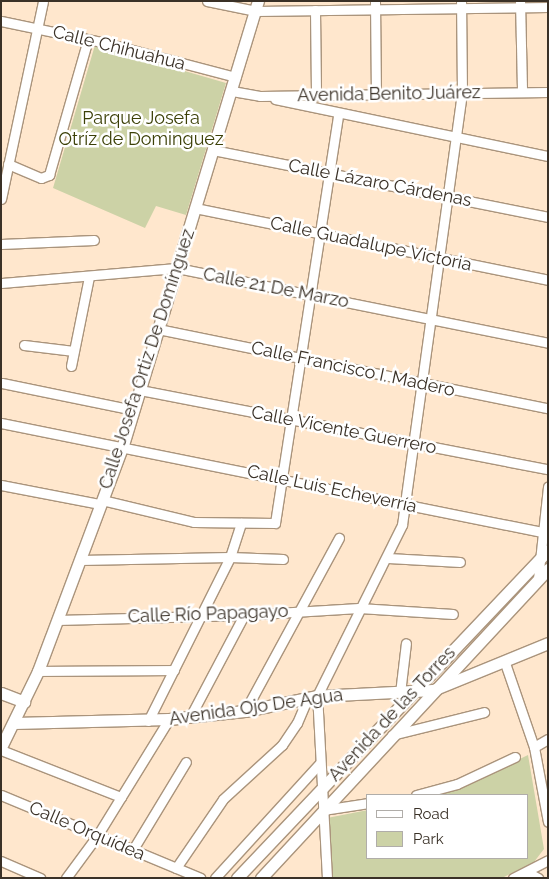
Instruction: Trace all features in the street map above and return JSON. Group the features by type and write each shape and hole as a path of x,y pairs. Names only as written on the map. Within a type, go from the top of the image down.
{"street":[{"path":"1,198 3,179 8,164 43,1"},
{"path":"207,1 315,10 338,5 520,4 548,8"},
{"path":"520,4 522,92"},
{"path":"375,5 376,94"},
{"path":"176,868 223,799 282,745 297,723 400,534 406,505 462,92 461,5"},
{"name":"Calle Josefa Ortiz De Domínguez","path":"1,748 38,671 123,445 257,6"},
{"path":"315,10 316,95"},
{"name":"Calle Chihuahua","path":"1,21 88,39 236,77"},
{"path":"8,164 46,178 88,39"},
{"name":"Avenida Benito Juárez","path":"232,91 260,96 548,92"},
{"path":"260,96 338,114 548,156"},
{"path":"1,486 101,502 194,522 275,523 338,114"},
{"name":"Calle Lázaro Cárdenas","path":"213,150 548,217"},
{"name":"Calle Guadalupe Victoria","path":"195,208 548,280"},
{"path":"1,244 94,240"},
{"name":"Calle 21 De Marzo","path":"1,283 177,268 548,344"},
{"path":"71,366 89,277"},
{"name":"Calle Francisco I. Madero","path":"158,329 548,408"},
{"path":"24,345 74,351"},
{"path":"2,382 134,410"},
{"name":"Calle Vicente Guerrero","path":"140,390 291,421 548,469"},
{"name":"Calle Luis Echeverría","path":"1,423 123,445 282,480 542,532"},
{"path":"538,579 548,487"},
{"path":"148,721 230,556 240,523"},
{"path":"244,711 339,538"},
{"name":"Avenida de las Torres","path":"237,878 322,788 405,693 548,550"},
{"path":"80,560 230,556 283,559"},
{"path":"388,558 460,562"},
{"name":"Avenida de las Torres","path":"261,878 433,690 548,569"},
{"name":"Calle Río Papagayo","path":"57,620 244,615 359,608 454,614"},
{"path":"190,717 244,615"},
{"path":"405,693 406,643"},
{"name":"Avenida Ojo De Agua","path":"14,723 148,721 244,711 312,696 405,693 433,690 505,663 548,643"},
{"path":"505,663 534,746 548,822"},
{"path":"38,671 174,670"},
{"path":"1,693 24,702"},
{"path":"312,696 320,763 327,878"},
{"path":"392,735 484,712"},
{"path":"66,878 97,836 169,719"},
{"path":"534,746 548,739"},
{"path":"1,748 122,797"},
{"path":"420,794 457,784 515,757"},
{"path":"132,851 186,762"},
{"path":"214,878 320,763"},
{"name":"Calle Orquídea","path":"1,795 200,878"},
{"path":"323,810 366,803"},
{"path":"513,878 548,860"},
{"path":"1,862 40,878"},
{"path":"527,872 538,878"}],"green space":[{"name":"Parque Josefa Otríz de Dominguez","path":"95,45 226,83 186,215 156,206 145,228 53,188"},
{"path":"528,755 544,849 534,862 502,878 333,878 327,818 366,810 366,859 529,859 529,794 439,794 464,786"}]}
